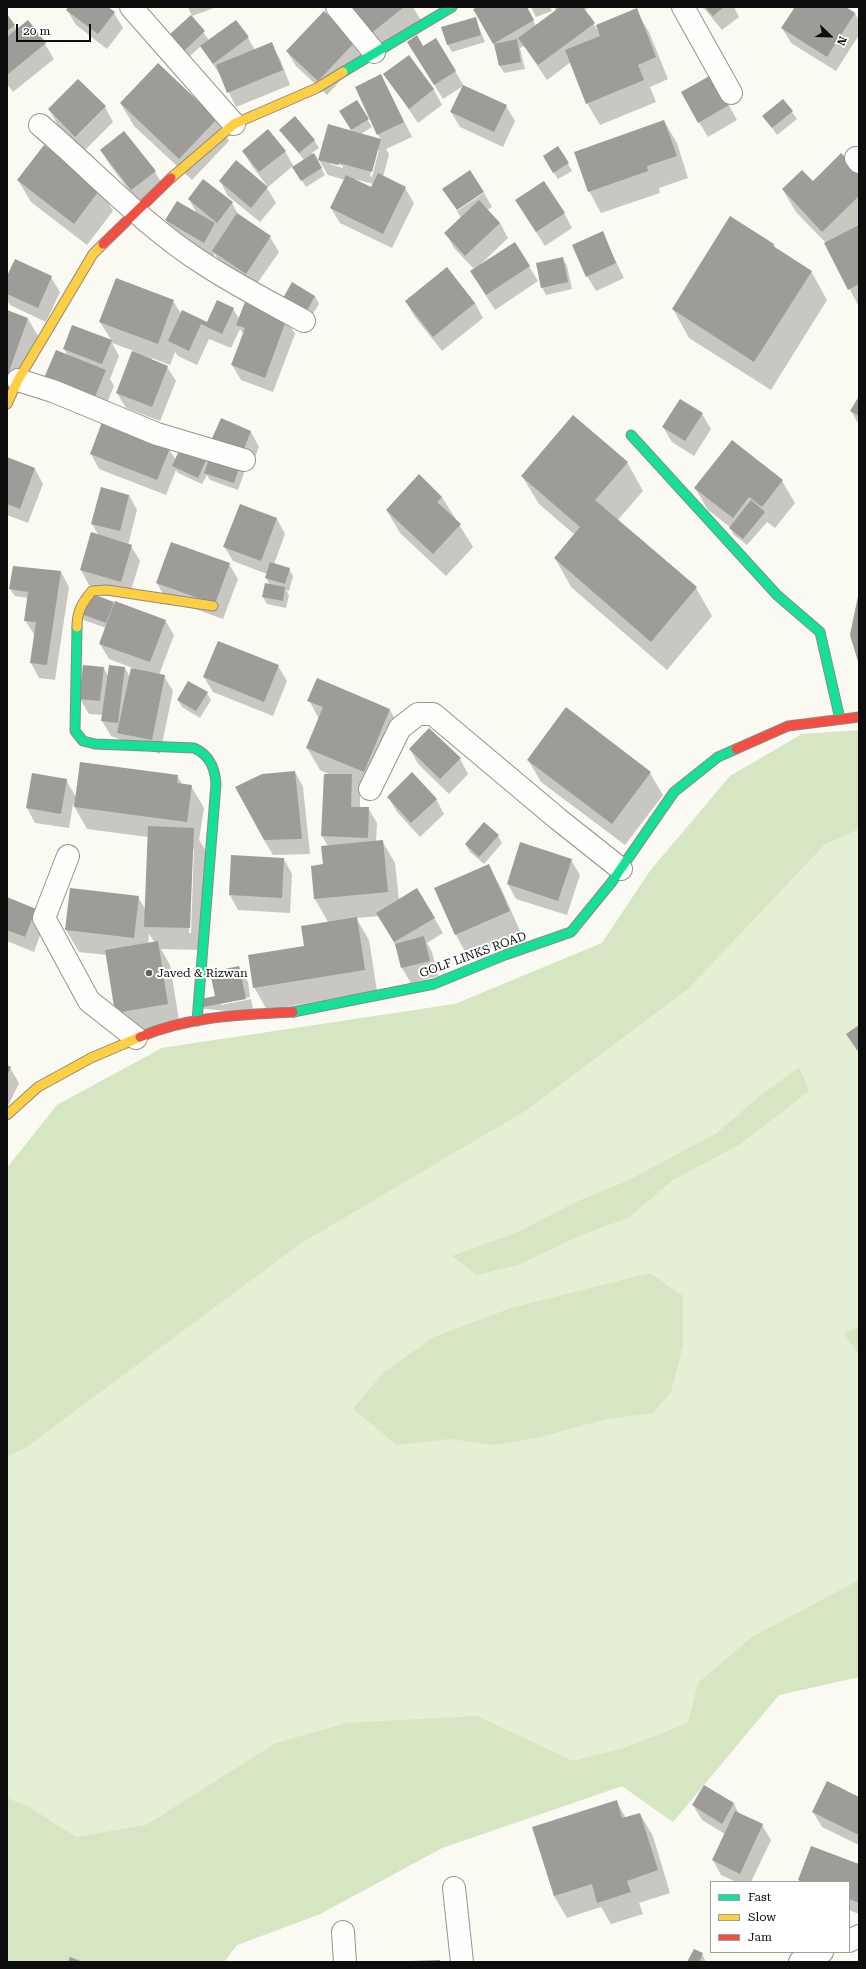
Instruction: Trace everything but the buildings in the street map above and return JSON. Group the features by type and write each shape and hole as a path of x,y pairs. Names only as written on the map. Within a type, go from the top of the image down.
{"street":[{"path":"131,7 234,124"},
{"path":"337,7 374,52"},
{"path":"10,396 93,254 185,164 234,124 317,88 374,52 452,7"},
{"path":"684,7 731,93"},
{"path":"40,125 84,163 136,212 203,264 304,321"},
{"path":"10,396 53,392 157,434 244,460"},
{"path":"630,435 777,595 820,632 840,719"},
{"path":"197,1021 214,813 215,772 210,761 203,752 194,748 95,744 86,743 79,740 75,731 76,626 81,604 92,591 107,590 213,606"},
{"path":"370,789 400,728 418,714 434,714 558,819 621,868"},
{"name":"GOLF LINKS ROAD","path":"7,1115 38,1087 91,1058 157,1029 221,1016 301,1012 434,984 505,955 571,932 621,868 674,792 718,757 788,726 859,717"},
{"path":"68,856 44,918 89,1001 136,1038"},
{"path":"454,1888 462,1962"},
{"path":"343,1932 345,1962"},
{"path":"850,1940 859,1936"},
{"path":"801,1962 820,1953"}],"green space":[{"path":"859,730 859,1677 779,1695 673,1822 622,1786 442,1848 320,1914 237,1945 224,1962 7,1962 7,1168 57,1105 162,1048 455,1004 602,943 650,871 730,776"},
{"path":"859,730 859,829 825,844 689,988 525,1111 298,1245 27,1447 7,1457 7,1168 57,1105 162,1048 455,1004 602,943 650,871 730,776 802,734"},
{"path":"799,1067 809,1091 740,1144 673,1180 628,1218 581,1235 518,1265 477,1275 452,1256 518,1232 578,1201 627,1181 717,1133 760,1096"},
{"path":"650,1273 683,1296 683,1345 671,1392 653,1413 606,1419 537,1438 495,1445 449,1439 397,1445 353,1409 383,1373 434,1337 511,1308"},
{"path":"859,1326 859,1354 844,1334"},
{"path":"859,1580 859,1677 779,1695 673,1822 622,1786 442,1848 320,1914 237,1945 224,1962 7,1962 7,1798 29,1807 76,1837 146,1825 276,1743 347,1723 477,1716 573,1761 624,1748 688,1723 698,1683 752,1637"}],"traffic: fast":[{"path":"343,72 452,7"},
{"path":"631,435 777,595 820,632 840,719"},
{"path":"77,627 75,731 83,741 95,744 194,748 204,754 213,767 216,784 197,1021"},
{"path":"293,1012 434,984 505,955 571,932 611,883 674,792 718,757 736,749"}],"traffic: slow":[{"path":"171,178 234,124 317,88 343,72"},
{"path":"7,404 18,380 93,254 103,244"},
{"path":"77,627 78,616 81,608 85,599 92,591 107,590 213,606"},
{"path":"7,1115 38,1087 91,1058 140,1037"}],"traffic: jam":[{"path":"103,244 171,178"},
{"path":"736,749 788,726 859,717"},
{"path":"140,1037 158,1030 196,1021 235,1016 293,1012"}],"place":[{"name":"Javed & Rizwan","path":"149,973"}]}
